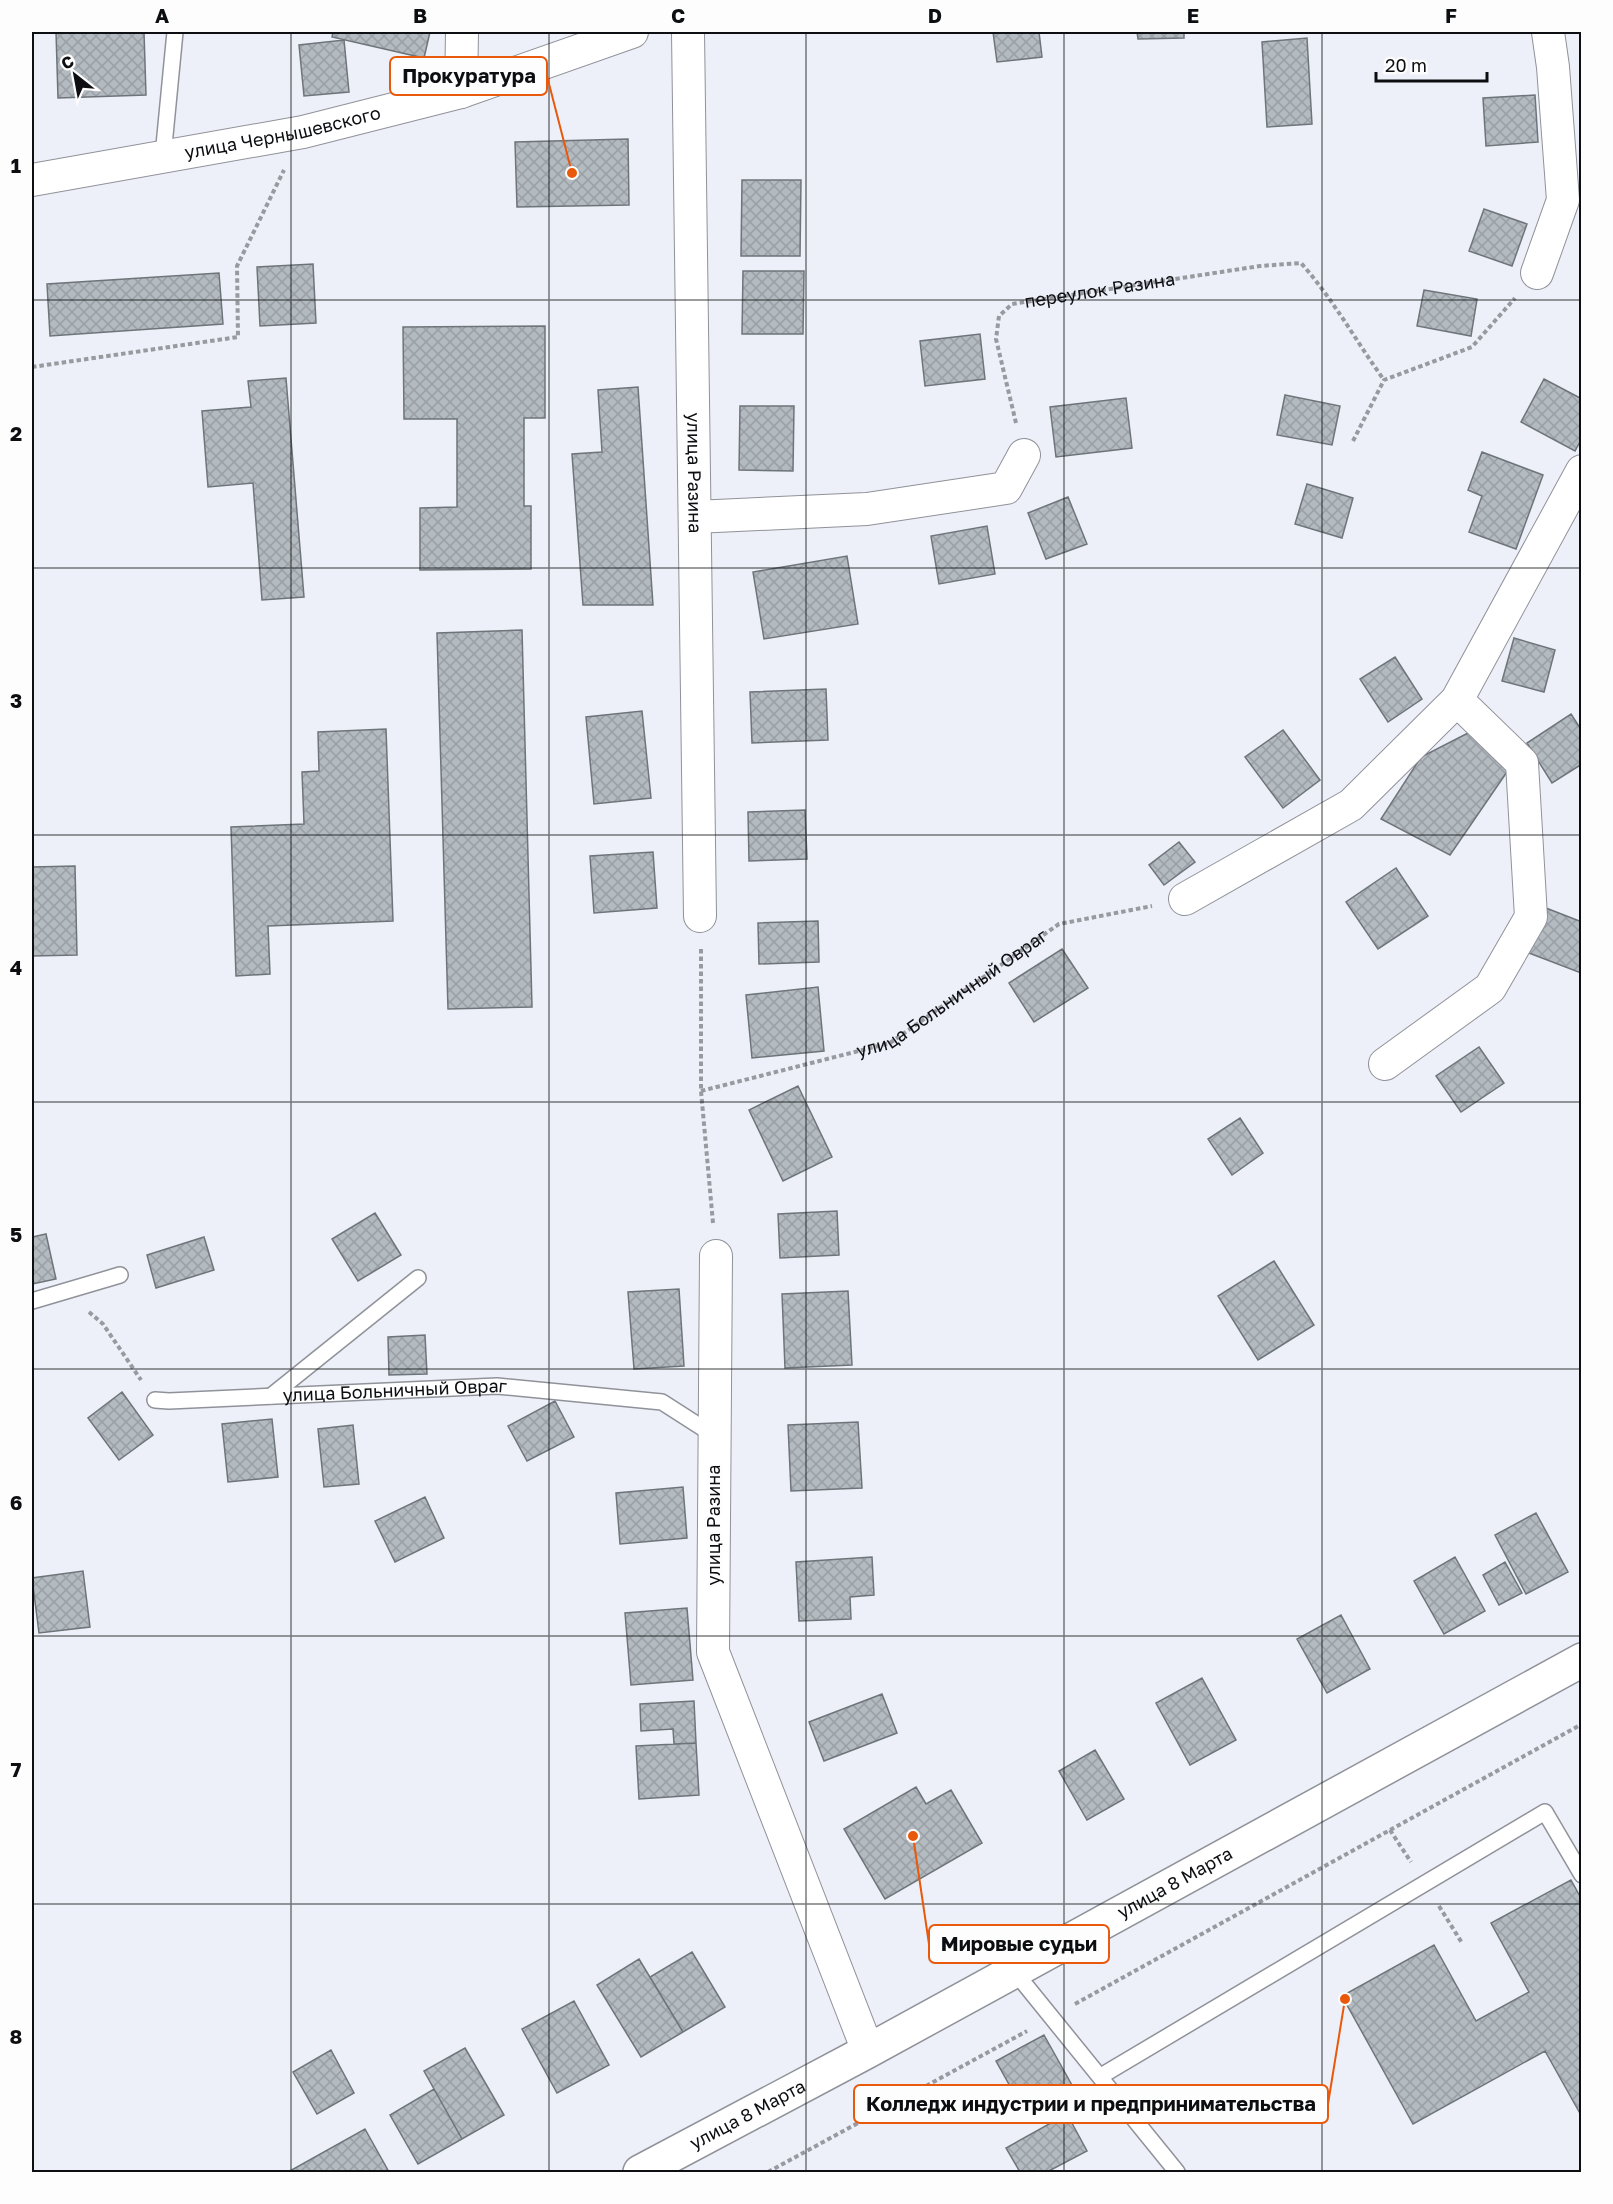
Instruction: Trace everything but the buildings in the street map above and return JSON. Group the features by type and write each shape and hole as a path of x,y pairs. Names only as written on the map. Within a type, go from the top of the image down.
{"main road":[{"name":"улица 8 Марта","path":"640,2172 868,2051 1581,1660"}],"street":[{"path":"462,32 462,92"},
{"name":"улица Чернышевского","path":"32,180 303,132 462,92 632,32"},
{"name":"улица Разина","path":"688,32 700,916"},
{"path":"1537,273 1563,200 1553,67 1548,32"},
{"path":"695,518 867,509 1006,488 1024,455"},
{"path":"1185,899 1351,805 1457,700 1581,471"},
{"path":"1385,1064 1490,988 1531,917 1522,763 1457,700"},
{"name":"улица Разина","path":"716,1256 713,1652 868,2051"}],"lane":[{"path":"163,156 175,32"},
{"path":"32,1301 120,1275"},
{"path":"271,1396 418,1278"},
{"name":"улица Больничный Овраг","path":"155,1400 497,1386 662,1402 715,1436"},
{"path":"1101,2076 1545,1812 1581,1875"},
{"path":"1014,1971 1177,2172"}],"path":[{"path":"32,366 238,337 237,266 303,132"},
{"name":"переулок Разина","path":"1024,455 996,339 999,316 1012,304 1148,282 1301,263 1323,288 1384,380"},
{"path":"1353,441 1384,380 1472,347 1537,273"},
{"name":"улица Больничный Овраг","path":"701,1091 890,1043 1059,924 1185,899"},
{"path":"701,972 701,1091 716,1256"},
{"path":"103,1324 155,1400"},
{"path":"768,2172 1581,1724"}],"place":[{"name":"Прокуратура","path":"572,173"},
{"name":"Мировые судьи","path":"913,1836"},
{"name":"Колледж индустрии и предпринимательства","path":"1345,1999"}]}
